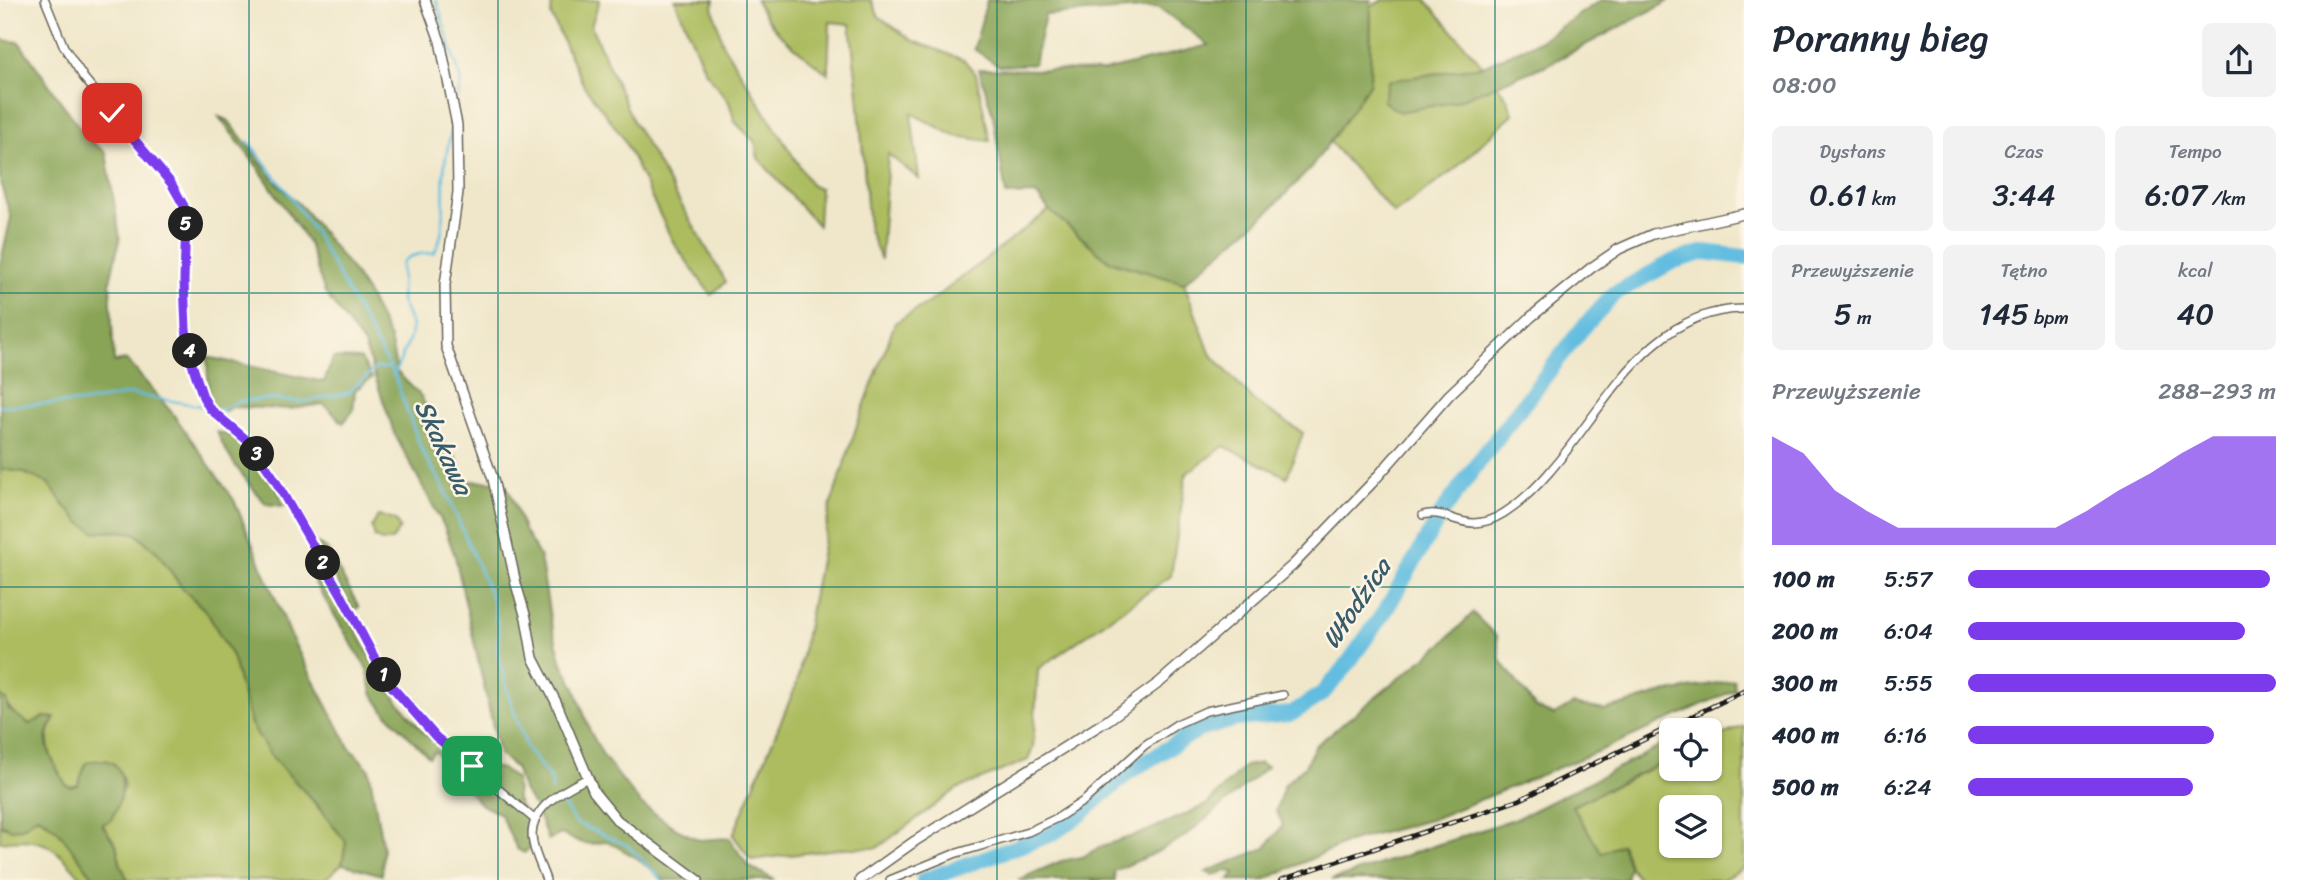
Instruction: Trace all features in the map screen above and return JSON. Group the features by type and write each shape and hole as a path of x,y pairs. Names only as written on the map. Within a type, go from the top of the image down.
{"street":[{"path":"45,0 64,47 84,78 171,183 184,206 186,329 192,364 210,409 249,442 272,475 341,594 387,681 436,737 534,819"},
{"path":"425,0 440,41 457,125 458,192 446,285 446,346 493,479 533,658 556,702 586,779 598,799 617,820 698,880"},
{"path":"860,880 915,841 1108,720 1160,682 1293,565 1371,484 1449,395 1531,317 1591,268 1619,250 1653,234 1744,214"},
{"path":"1427,514 1466,524 1477,523 1503,513 1530,492 1613,388 1646,353 1698,318 1719,311 1744,309"},
{"path":"890,880 933,861 1028,832 1059,817 1085,800 1145,745 1177,724 1206,711 1283,695"},
{"path":"547,880 534,846 534,819 541,809 574,784 586,779"}],"green space":[{"path":"552,0 600,0 591,26 633,121 726,282 711,295 673,242 622,136 584,86 551,15"},
{"path":"675,0 714,0 713,8 723,45 812,186 820,188 818,226 758,158 755,142 735,122 729,102 705,71"},
{"path":"756,0 871,0 879,17 914,41 964,60 976,74 990,141 955,136 911,113 919,179 888,154 881,260 869,230 850,24 830,22 828,74 778,32"},
{"path":"987,0 1371,0 1370,83 1311,168 1268,212 1184,283 1109,261 1049,210 1036,194 1006,195 993,115 979,69 1104,71 1209,45 1158,7 1045,15 1034,64 999,66 974,49"},
{"path":"1383,0 1426,0 1483,66 1388,81 1454,102 1497,85 1507,98 1513,114 1455,169 1394,214 1330,142 1370,83 1371,6"},
{"path":"1601,0 1671,0 1549,64 1454,102 1399,112 1383,101 1388,81 1483,66 1539,41"},
{"path":"0,40 19,42 86,137 106,153 120,238 110,281 114,362 127,360 174,415 234,500 294,643 349,747 369,769 383,849 382,875 342,864 346,842 319,807 270,755 251,724 232,656 207,612 183,589 157,552 135,533 95,532 81,523 48,483 22,472 0,469 0,265 11,217 0,182"},
{"path":"219,117 228,120 276,182 303,208 352,270 390,339 397,372 421,396 443,443 456,458 465,481 504,482 524,530 540,557 551,623 562,663 575,688 590,731 604,757 641,804 678,830 699,840 729,838 748,866 775,880 664,880 638,859 607,841 583,843 561,834 548,840 515,768 499,754 455,556 444,526 395,435 364,345 325,293 309,244 259,169"},
{"path":"1049,210 1109,261 1184,283 1210,353 1254,401 1303,433 1287,477 1224,446 1186,474 1171,576 1038,669 1033,748 1028,760 957,789 877,848 845,848 751,860 733,835 797,683 830,507 895,323 934,299"},
{"path":"207,357 324,382 333,358 361,359 372,378 355,390 353,411 343,423 324,404 289,409 232,407 225,411 214,408 209,401"},
{"path":"217,432 237,437 275,483 284,506 266,504 232,461"},
{"path":"0,469 22,472 48,483 81,523 95,532 135,533 157,552 183,589 207,612 232,656 251,724 346,842 342,864 324,880 128,880 116,845 102,824 124,787 122,776 114,765 86,764 78,785 66,785 48,746 49,731 53,723 44,717 29,725 16,715 0,696"},
{"path":"378,516 395,520 400,528 392,540 382,541 375,538 372,527"},
{"path":"317,544 327,549 359,607 353,611"},
{"path":"311,576 330,581 384,682 424,733 484,778 492,767 502,769 516,779 517,800 529,822 530,848 524,853 517,849 500,814 480,804 435,751 429,757 386,713 372,693 368,671"},
{"path":"1473,613 1497,637 1500,659 1536,708 1554,715 1573,704 1605,710 1663,693 1734,680 1735,690 1673,718 1659,718 1659,724 1599,751 1433,819 1348,842 1264,880 1229,880 1236,873 1227,871 1212,875 1206,872 1265,848 1283,825 1276,811 1284,785 1305,766 1315,746 1442,644"},
{"path":"0,696 6,700 8,709 29,724 44,717 55,718 46,739 52,760 66,785 78,785 86,763 101,760 111,762 118,768 122,787 120,799 110,821 102,824 116,845 128,880 96,880 57,830 40,817 37,816 22,828 10,829 0,823"},
{"path":"1744,726 1744,868 1722,880 1639,880 1629,866 1622,845 1602,854 1572,806 1659,764 1659,781 1722,781 1722,735"},
{"path":"1659,747 1659,765 1572,806 1602,853 1622,844 1629,866 1626,880 1332,880 1520,817"},
{"path":"1260,763 1267,767 1187,835 1114,871 1115,880 1018,880 1061,861 1082,857 1102,846 1142,833 1206,805 1245,766"},
{"path":"37,816 57,830 96,880 83,880 56,851 39,842 0,842 0,823 3,827 22,828"}],"waterway":[{"name":"Skakawa","path":"436,0 461,80 458,97"},
{"name":"Skakawa","path":"394,375 410,338 412,326 401,301 402,263 412,256 434,253 438,244 443,224 445,166 452,128"},
{"name":"Skakawa","path":"248,141 315,233 394,375 422,451 445,490 493,600 499,632 497,651 508,694 527,748 552,781 552,791"},
{"name":"Włodzica","path":"924,880 1052,834 1081,814 1129,772 1198,730 1236,719 1291,714 1323,693 1344,669 1387,608 1441,514 1480,460 1581,330 1615,293 1674,261 1705,252 1744,257"},
{"path":"218,409 239,401 269,399 301,402 348,393 376,368 390,368"},
{"path":"0,406 86,402 131,394 201,406"},
{"name":"Skakawa","path":"562,803 576,823 627,845 662,880"}],"railway":[{"path":"1281,880 1519,800 1744,691"}],"route":[{"path":"112,113 171,183 184,206 186,329 192,364 203,397 210,409 249,442 272,475 341,594 387,681 436,737 472,766"}]}
